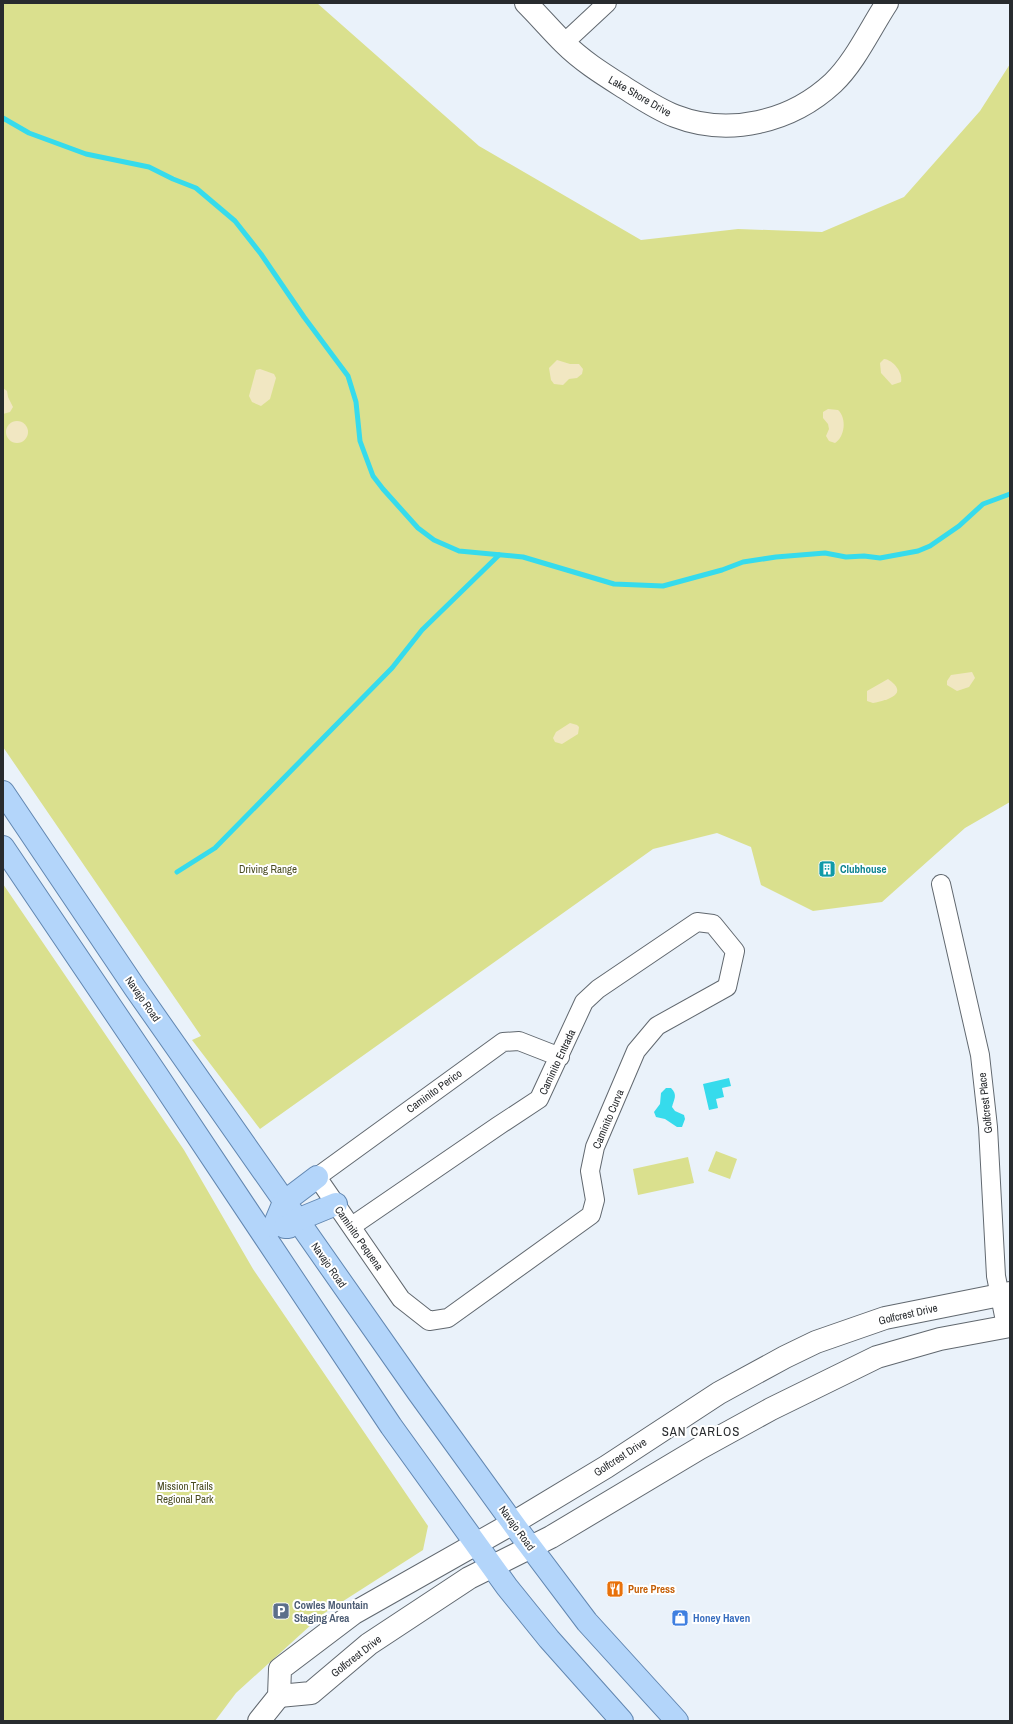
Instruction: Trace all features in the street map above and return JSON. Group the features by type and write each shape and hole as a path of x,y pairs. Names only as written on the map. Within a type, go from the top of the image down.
{"main road":[{"name":"Lake Shore Drive","path":"526,3 564,44 596,70 658,108 675,116 713,125 751,124 788,114 814,98 834,82 846,68 887,3"},
{"name":"Navajo Road","path":"3,792 135,988 284,1202 418,1392 530,1547 587,1622 677,1721"},
{"path":"3,847 289,1271 391,1426 492,1567 550,1639 622,1721"},
{"path":"157,1075 203,1120 274,1226 289,1271"},
{"path":"274,1226 284,1202 317,1177"},
{"path":"274,1226 289,1227 297,1220 336,1204"},
{"name":"Golfcrest Drive","path":"1005,1294 885,1318 816,1342 719,1393 606,1467 513,1523 354,1613 280,1669 279,1696 311,1693 369,1644 469,1578 551,1537 700,1448 771,1408 877,1357 940,1339 1008,1326"},
{"path":"258,1721 279,1696"}],"street":[{"path":"564,44 607,3"},
{"name":"Golfcrest Place","path":"941,884 980,1055 988,1127 996,1276 1005,1294 1008,1326"},
{"name":"Caminito Curva","path":"401,1299 429,1321 448,1318 591,1214 595,1200 590,1171 595,1147 636,1051 657,1026 727,987 734,951 713,924 697,922 688,927"},
{"name":"Caminito Entrada","path":"352,1226 539,1099 560,1057 584,1002 598,989 688,927"},
{"name":"Caminito Perico","path":"317,1177 503,1042 519,1041 560,1057"},
{"name":"Caminito Pequena","path":"317,1177 401,1299"}],"green space":[{"name":"Driving Range","path":"3,3 317,3 479,146 641,240 738,229 822,232 904,197 980,111 1010,64 1010,802 965,828 882,902 813,911 761,885 751,847 717,833 653,849 260,1129 192,1040 201,1036 3,747"},
{"name":"Mission Trails Regional Park","path":"3,884 184,1150 253,1269 428,1526 423,1550 323,1614 236,1693 215,1721 3,1721"},
{"path":"716,1151 737,1159 730,1179 708,1171"},
{"path":"688,1157 694,1183 638,1195 633,1169"}],"sand":[{"path":"884,359 897,367 901,382 892,385 881,373 880,363"},
{"path":"557,360 570,364 579,364 583,369 582,374 577,378 569,379 563,385 554,384 551,380 549,368"},
{"path":"260,369 274,374 276,378 270,399 261,406 252,402 249,396 256,370"},
{"path":"3,388 7,391 13,407 10,412 3,414"},
{"path":"828,409 838,410 841,413 844,422 843,432 835,443 829,441 826,436 829,429 828,424 823,418 823,412"},
{"path":"17,421 25,424 28,432 25,440 17,443 9,440 6,432 9,424"},
{"path":"972,672 975,678 969,687 957,691 947,685 947,681 951,675"},
{"path":"888,679 897,689 894,696 873,703 867,701 867,691"},
{"path":"570,723 579,727 578,734 562,744 555,742 553,738 556,732"}],"water":[{"path":"729,1078 731,1086 722,1088 724,1097 716,1099 718,1108 709,1110 703,1084"},
{"path":"666,1088 671,1088 674,1093 675,1097 672,1107 675,1111 684,1115 685,1119 682,1127 677,1127 665,1119 656,1117 654,1112 660,1104 661,1093"}],"waterway":[{"path":"3,118 29,133 86,154 149,167 196,188 235,221 261,254 304,317 348,376 356,402 360,441 373,476 418,528 434,540 459,551 523,557 614,584 663,586 722,570 743,562 776,557 825,553 846,557 864,556 880,558 918,551 930,546 959,526 983,504 1010,494"},
{"path":"177,872 215,848 392,668 422,630 499,555"}],"place":[{"name":"Clubhouse","path":"827,869"},
{"name":"Pure Press","path":"615,1589"},
{"name":"Cowles Mountain Staging Area","path":"281,1611"},
{"name":"Honey Haven","path":"680,1618"}],"district":[{"name":"SAN CARLOS","path":"701,1431"}]}
